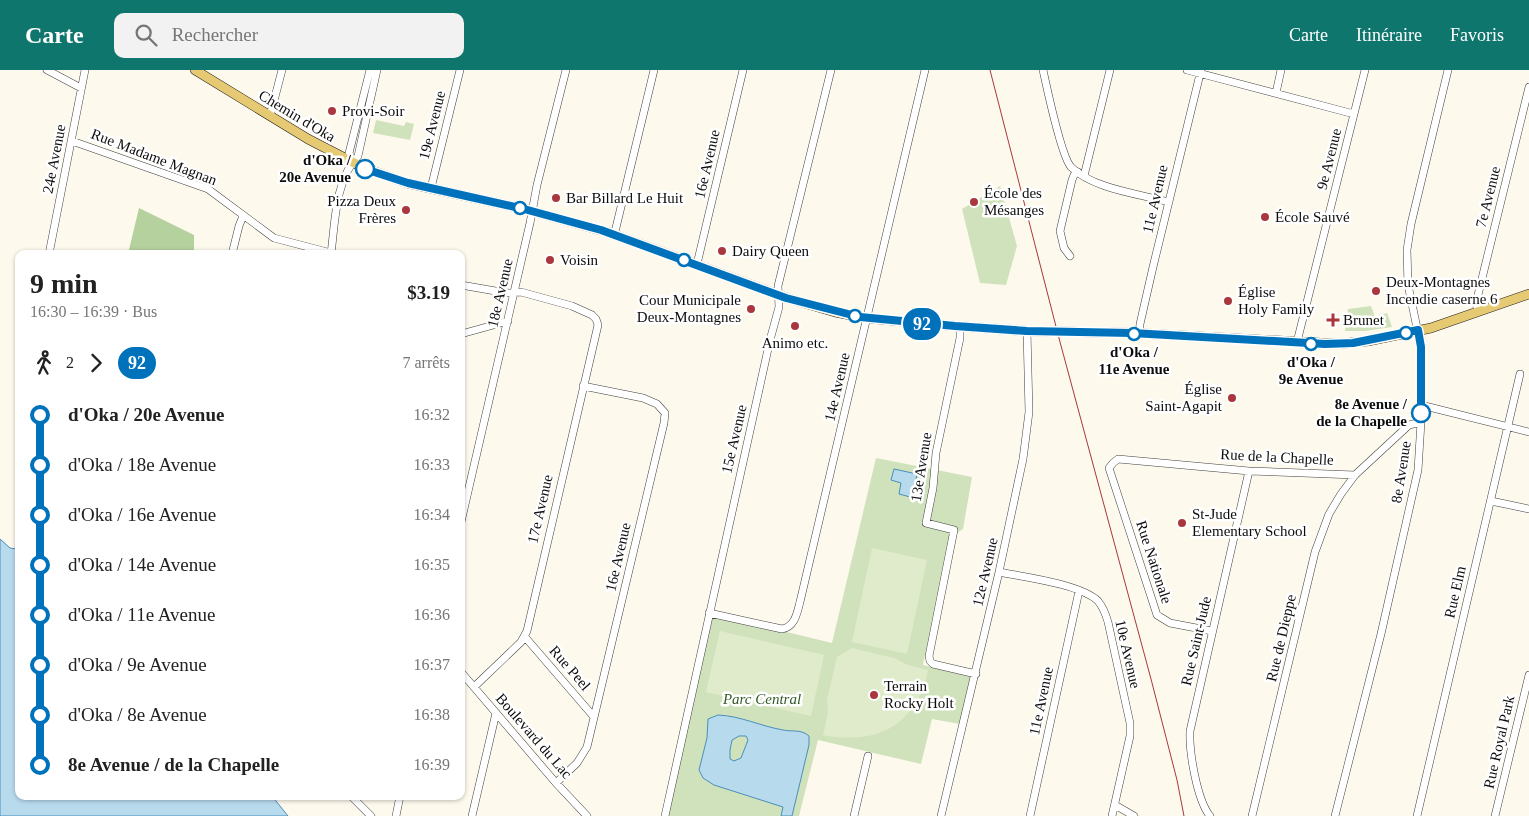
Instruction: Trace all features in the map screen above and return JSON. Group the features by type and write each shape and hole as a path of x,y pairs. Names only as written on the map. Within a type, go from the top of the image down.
{"main road":[{"name":"Chemin d'Oka","path":"200,71 270,116 352,163 408,183 601,230 778,295 829,310 867,318 1027,331 1132,333 1139,335 1345,344 1431,328 1529,294"}],"street":[{"path":"48,70 81,88"},
{"name":"24e Avenue","path":"50,250 85,70"},
{"path":"270,116 282,70"},
{"path":"352,163 350,153 370,70"},
{"path":"331,250 338,201 352,163 358,156 377,70"},
{"name":"19e Avenue","path":"431,188 460,70"},
{"name":"18e Avenue","path":"465,505 537,186 566,70"},
{"path":"614,236 654,70"},
{"name":"16e Avenue","path":"697,264 743,70"},
{"name":"15e Avenue","path":"665,816 770,340 779,307 778,286 831,70"},
{"name":"14e Avenue","path":"709,613 782,629 788,628 792,624 800,602 925,70"},
{"path":"1043,70 1066,158 1070,166 1100,184 1169,202"},
{"path":"1081,174 1110,70"},
{"path":"1187,70 1201,72 1354,114"},
{"path":"1276,93 1281,70"},
{"name":"9e Avenue","path":"1297,342 1365,70"},
{"name":"8e Avenue","path":"1335,816 1381,634 1418,470 1421,422 1421,347 1408,293 1407,259 1409,235 1448,70"},
{"name":"11e Avenue","path":"1139,335 1140,324 1201,72"},
{"name":"7e Avenue","path":"1478,312 1476,303 1529,87"},
{"name":"Rue Madame Magnan","path":"72,141 208,189 274,238 320,250"},
{"path":"1070,256 1064,248 1060,230 1072,180 1074,175 1081,174"},
{"path":"233,250 243,216"},
{"path":"465,286 507,293 513,292"},
{"name":"17e Avenue","path":"513,292 521,292 580,308 596,318 597,328 525,637"},
{"path":"465,333 508,320"},
{"name":"13e Avenue","path":"960,327 960,338 936,453 926,523 954,530 929,656 935,665 976,674"},
{"name":"12e Avenue","path":"942,816 976,674 1023,459 1029,412 1027,331"},
{"name":"Rue Elm","path":"1417,816 1520,374"},
{"name":"16e Avenue","path":"556,783 577,763 587,747 665,413 657,404 643,398 584,386"},
{"path":"1421,404 1529,432"},
{"path":"1355,475 1408,425 1421,422"},
{"name":"Rue de la Chapelle","path":"1113,463 1118,459 1249,471 1355,475"},
{"name":"Rue Nationale","path":"1113,463 1109,468 1157,615 1170,622 1212,631"},
{"name":"Rue Saint-Jude","path":"1210,816 1204,808 1199,792 1189,742 1190,731 1249,471"},
{"name":"Rue de Dieppe","path":"1252,816 1315,552 1329,514 1355,475"},
{"path":"1491,501 1529,509"},
{"name":"10e Avenue","path":"999,572 1064,585 1097,600 1103,609 1108,622 1130,723 1130,736 1112,816"},
{"name":"11e Avenue","path":"1030,816 1079,591"},
{"path":"474,686 525,637"},
{"name":"Rue Peel","path":"525,637 594,717"},
{"name":"Rue Royal Park","path":"1496,816 1529,675"},
{"name":"Boulevard du Lac","path":"465,676 556,783 587,816"},
{"path":"472,816 496,713"},
{"path":"854,816 868,756"},
{"path":"355,800 371,816"},
{"path":"396,816 399,800"},
{"path":"1115,805 1134,816"}],"green space":[{"path":"376,120 404,126 406,122 414,124 410,140 373,133"},
{"path":"1000,186 1017,246 1006,285 980,283 962,209"},
{"path":"139,208 194,235 194,250 129,250"},
{"path":"1371,306 1375,317 1387,313 1392,327 1365,331 1345,331 1348,309"},
{"name":"Parc Central","path":"876,458 972,477 963,529 948,539 923,665 971,677 960,724 932,719 921,764 818,740 799,816 665,816 709,613 832,643"},
{"path":"872,548 927,560 907,654 852,642"},
{"path":"720,631 824,655 811,716 706,692"},
{"name":"Terrain Rocky Holt","path":"852,648 894,658 908,665 928,670 923,689 904,718 877,734 842,738 823,735 828,713 827,699 837,657"}],"water":[{"path":"894,469 917,474 915,486 920,487 918,499 899,494 901,483 891,480"},
{"path":"0,539 10,548 15,549 15,800 275,800 288,816 0,816"},
{"path":"718,715 726,716 787,731 800,732 809,736 809,745 792,816 781,816 783,807 714,785 703,778 699,770 707,738 708,719","holes":["739,736 746,736 748,740 741,758 734,761 730,759 732,740"]}],"tram line":[{"path":"990,70 1060,342 1151,679 1177,780 1184,816"}],"bus line":[{"name":"92","path":"365,169 408,183 524,209 601,230 786,298 860,317 1027,331 1132,333 1139,335 1310,344 1353,343 1418,330 1421,347 1421,413"}],"place":[{"name":"Provi-Soir","path":"332,111"},
{"name":"d'Oka / 20e Avenue","path":"365,169"},
{"name":"Bar Billard Le Huit","path":"556,198"},
{"name":"École des Mésanges","path":"974,202"},
{"name":"Pizza Deux Frères","path":"406,210"},
{"name":"École Sauvé","path":"1265,217"},
{"name":"Dairy Queen","path":"722,251"},
{"name":"Voisin","path":"550,260"},
{"name":"Deux-Montagnes Incendie caserne 6","path":"1376,291"},
{"name":"Église Holy Family","path":"1228,301"},
{"name":"Cour Municipale Deux-Montagnes","path":"751,309"},
{"name":"Brunet","path":"1333,320"},
{"name":"Animo etc.","path":"795,326"},
{"name":"d'Oka / 11e Avenue","path":"1134,334"},
{"name":"d'Oka / 9e Avenue","path":"1311,344"},
{"name":"Église Saint-Agapit","path":"1232,398"},
{"name":"8e Avenue / de la Chapelle","path":"1421,413"},
{"name":"St-Jude Elementary School","path":"1182,523"},
{"name":"Terrain Rocky Holt","path":"874,695"}]}
